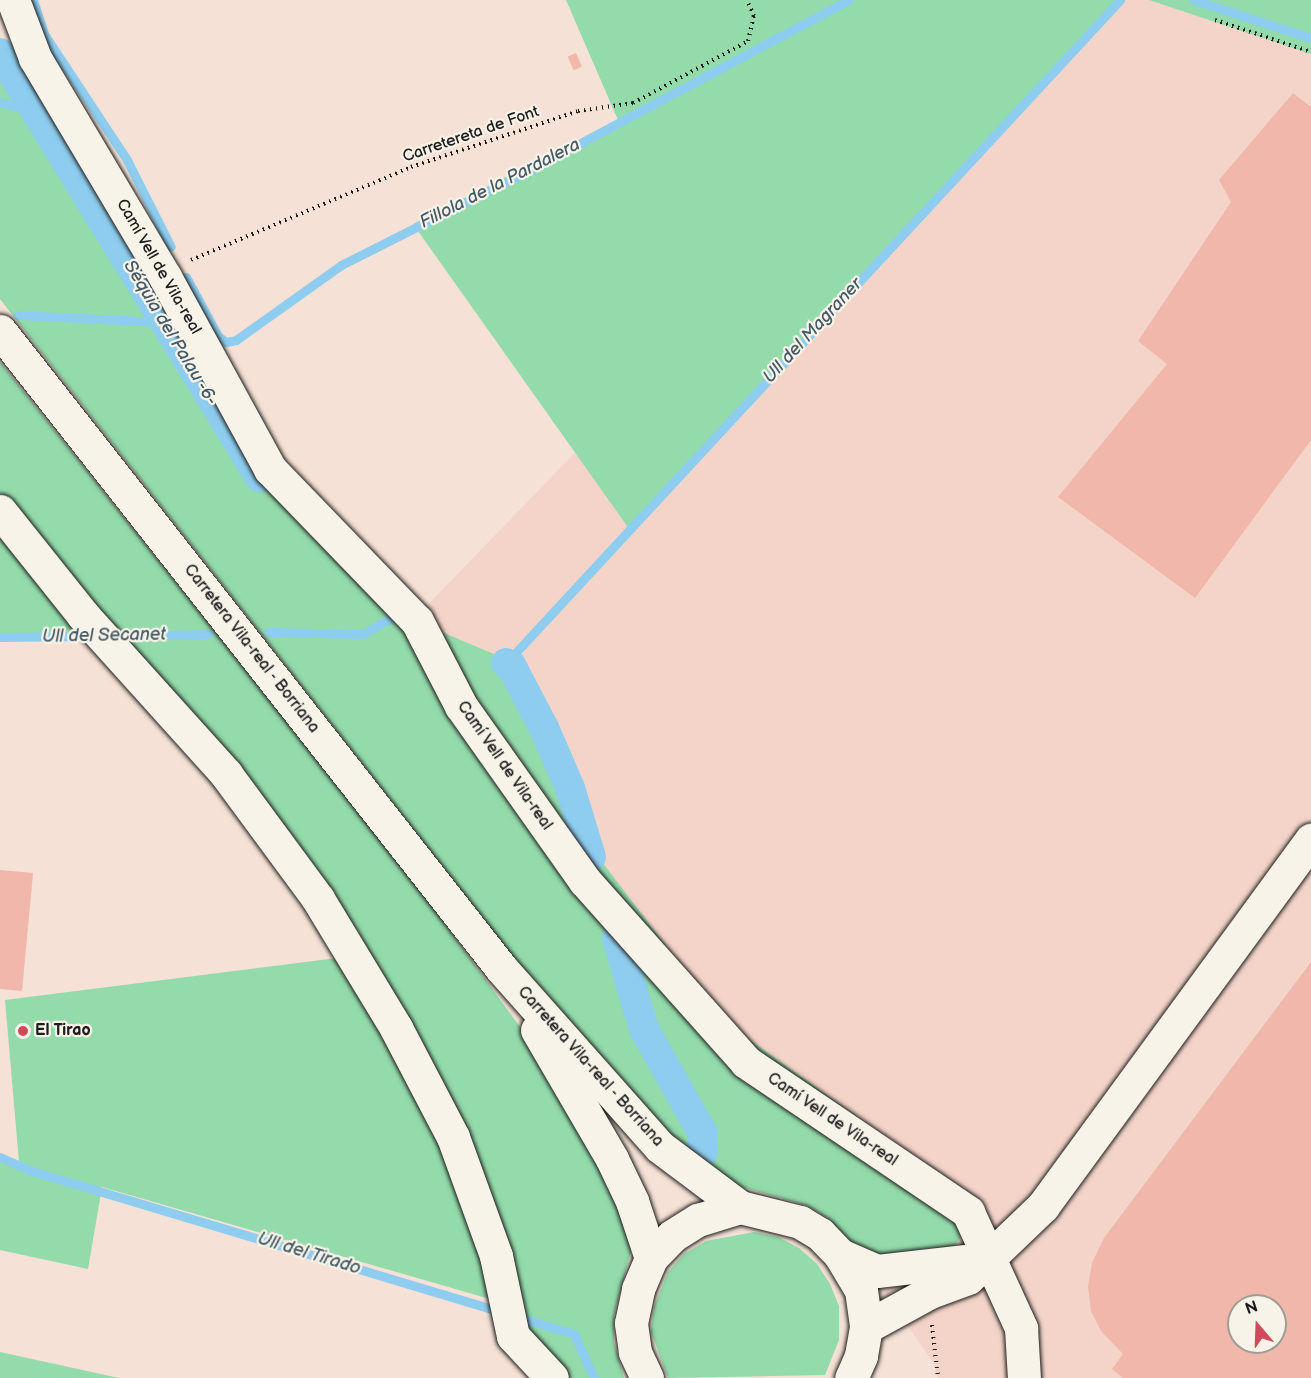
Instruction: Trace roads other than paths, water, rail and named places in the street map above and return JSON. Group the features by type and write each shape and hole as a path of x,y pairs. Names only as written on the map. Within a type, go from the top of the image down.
{"street":[{"name":"Camí Vell de Vila-real","path":"13,0 34,58 165,277 270,469 417,621 461,706 585,881 746,1062 968,1212 1021,1328 1024,1378"},
{"name":"Carretera Vila-real - Borriana","path":"0,331 501,968 660,1147 740,1207"},
{"path":"0,511 103,636 197,740 275,837 318,899 396,1028 453,1137 496,1256 513,1336 552,1378"},
{"path":"862,1360 930,1292 969,1278 1043,1206 1311,840"},
{"name":"Carretera Vila-real - Borriana","path":"501,968 612,1159 632,1201 651,1258"},
{"path":"647,1378 635,1352 632,1323 638,1289 651,1258 672,1236 698,1220 740,1207 800,1222 820,1234 840,1255 861,1290 862,1360"},
{"path":"840,1255 878,1271 929,1268 990,1257"}],"waterway":[{"name":"Fillola de la Pardalera","path":"33,0 44,34 127,160 171,247"},
{"name":"Fillola de la Pardalera","path":"186,277 218,336 226,342 236,340 341,265 532,169 849,0"},
{"name":"Ull del Magraner","path":"506,663 1120,0"},
{"name":"Ull del Magraner","path":"1194,0 1311,38"},
{"name":"Séquia del Palau -6-","path":"0,53 260,478"},
{"path":"0,102 34,112"},
{"path":"18,315 162,322"},
{"name":"Ull del Secanet","path":"268,632 363,634 392,617"},
{"name":"Ull del Secanet","path":"113,636 208,634"},
{"name":"Ull del Secanet","path":"0,637 91,636"},
{"name":"Séquia del Palau -6-","path":"506,663 511,665 544,728 570,788 591,857"},
{"name":"Séquia del Palau -6-","path":"617,938 644,1029 702,1132 703,1152"},
{"name":"Ull del Tirado","path":"0,1157 32,1171 502,1312"},
{"name":"Ull del Tirado","path":"515,1316 574,1334 594,1378"}],"place":[{"name":"El Tirao","path":"23,1031"}]}
